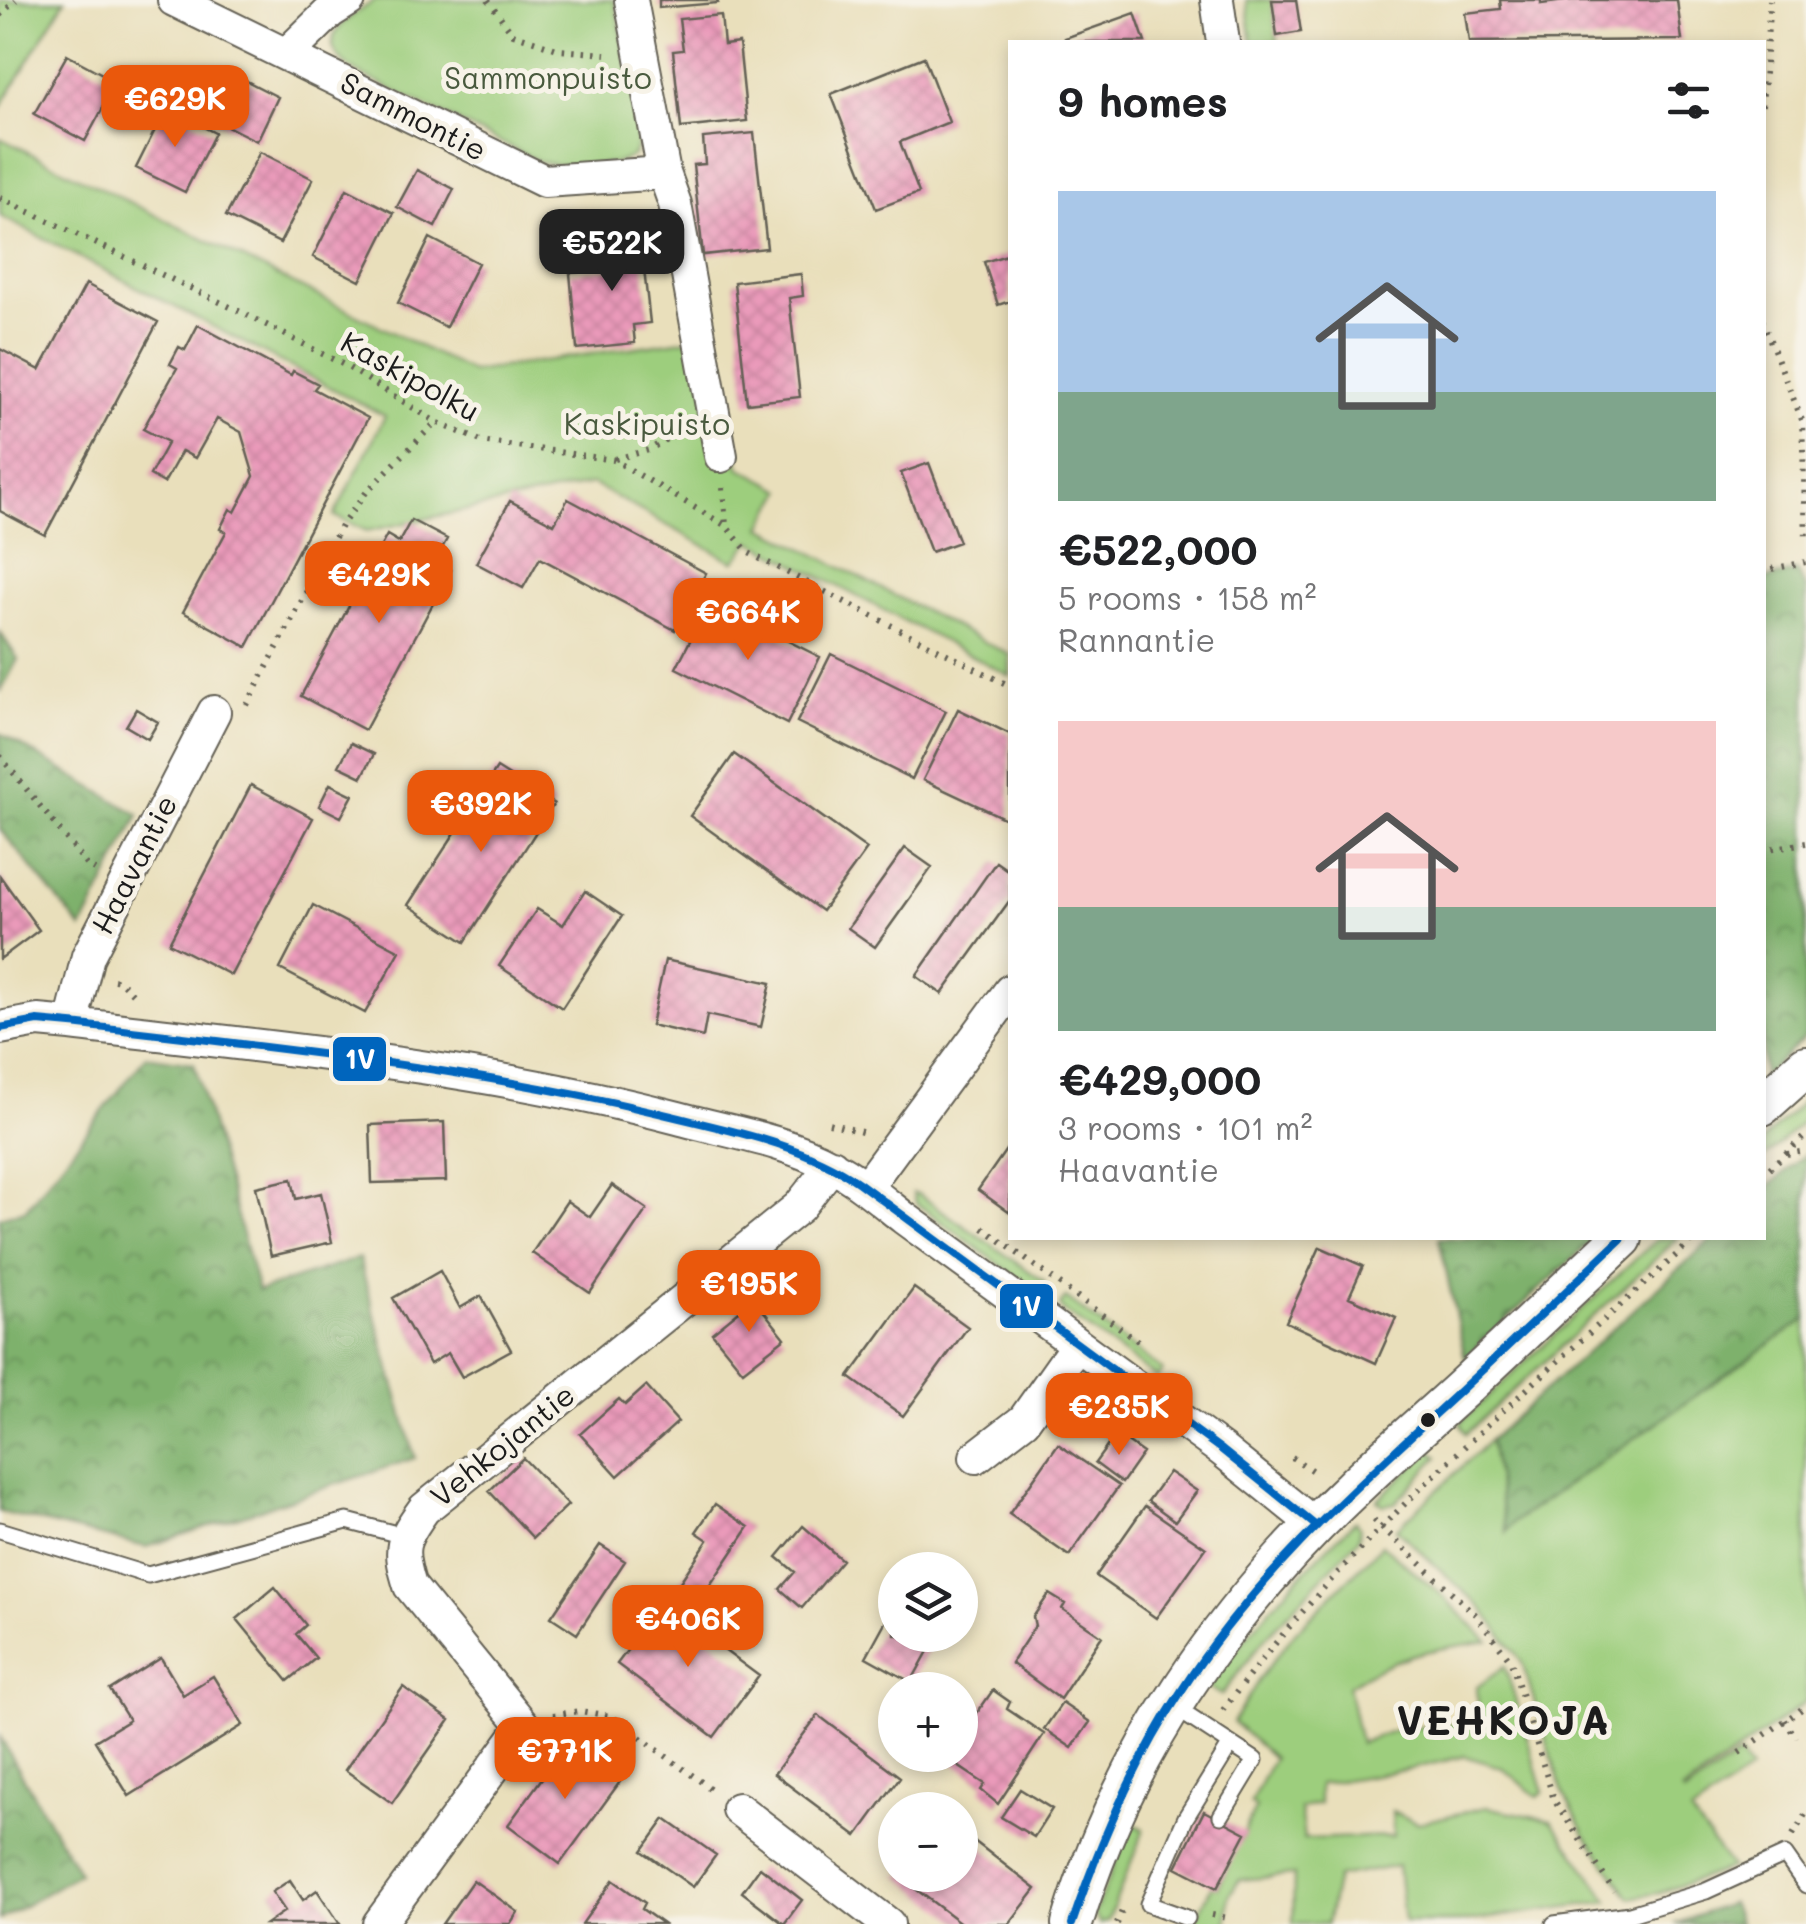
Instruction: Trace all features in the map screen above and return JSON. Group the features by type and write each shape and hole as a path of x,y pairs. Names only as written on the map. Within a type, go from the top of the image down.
{"street":[{"name":"Sammontie","path":"174,0 544,181 664,173"},
{"path":"287,54 330,12 349,0"},
{"path":"631,0 664,173 675,204 721,456"},
{"path":"1217,0 1223,40"},
{"name":"Haavantie","path":"71,1024 88,956 123,886 226,716"},
{"path":"866,1187 1008,994"},
{"path":"0,1028 38,1021 71,1024 456,1071 613,1102 799,1150 866,1187 1222,1450 1316,1525"},
{"path":"1766,1102 1806,1066"},
{"name":"Vehkojantie","path":"404,1536 424,1508 799,1207 832,1166"},
{"path":"1072,1924 1116,1803 1170,1705 1211,1646 1316,1525 1620,1240"},
{"path":"976,1457 1024,1420 1077,1345"},
{"path":"378,1924 524,1726 410,1586 401,1558 404,1536"},
{"path":"738,1809 888,1924"}],"lane":[{"path":"0,1530 148,1575 347,1520 404,1536"},
{"path":"1170,1705 1255,1760 1222,1816"},
{"path":"1187,1918 1148,1904 1186,1818 1231,1744"},
{"path":"1554,1924 1630,1914 1706,1891 1785,1855 1806,1885"}],"path":[{"path":"0,15 16,0"},
{"path":"488,0 513,34 560,50 607,54 640,47"},
{"path":"1766,53 1770,0"},
{"name":"Kaskipolku","path":"0,198 243,313 346,366 436,422 481,441 614,460 726,526 748,552 1008,685"},
{"path":"1766,330 1802,420 1806,538"},
{"path":"614,460 649,450 684,428 711,403"},
{"path":"226,716 340,526 368,490 436,422"},
{"path":"1766,571 1806,562"},
{"path":"0,756 88,866 123,886"},
{"path":"1766,849 1806,843"},
{"path":"118,968 120,981"},
{"path":"1766,1172 1806,1135"},
{"path":"1786,1154 1806,1151"},
{"path":"1209,1730 1268,1650 1381,1530 1692,1240"},
{"path":"1381,1530 1476,1614 1512,1661 1554,1800 1630,1914"},
{"path":"1738,1753 1806,1706"},
{"path":"524,1726 549,1716 580,1711 611,1716 738,1809"},
{"path":"1785,1720 1796,1738"},
{"path":"1117,1924 1129,1893"}],"green space":[{"path":"0,0 65,0 0,108"},
{"name":"Sammonpuisto","path":"376,0 614,0 635,106 634,154 604,164 541,162 358,73 343,62 333,42 342,24"},
{"path":"1246,0 1272,0 1278,40 1252,40"},
{"name":"Kaskipuisto","path":"0,138 472,372 710,336 716,362 723,361 739,467 783,490 762,527 1008,654 1008,675 751,541 734,562 592,484 367,531 334,516 385,416 0,216"},
{"path":"1797,571 1806,590 1806,1036 1766,1074 1766,579"},
{"path":"0,632 18,659 0,693"},
{"path":"0,733 139,815 82,929 0,829"},
{"path":"146,1056 194,1063 258,1291 359,1258 415,1458 146,1547 0,1512 0,1217 25,1210"},
{"path":"1806,1099 1806,1119 1766,1156 1766,1137"},
{"path":"1806,1153 1806,1319 1514,1522 1506,1532 1490,1440 1711,1240 1766,1240 1766,1189"},
{"path":"913,1193 1045,1282 1037,1292 916,1203"},
{"path":"1439,1240 1593,1240 1465,1358"},
{"path":"1656,1240 1676,1240 1466,1434 1460,1423"},
{"path":"1066,1298 1163,1371 1157,1378 1062,1310 1060,1305"},
{"path":"1806,1319 1806,1702 1682,1792 1740,1755 1750,1771 1691,1814 1731,1868 1659,1893 1630,1898 1585,1834 1562,1790 1522,1662 1481,1607 1396,1529 1490,1440 1507,1530"},
{"path":"1431,1450 1438,1457 1395,1503 1383,1505 1377,1500"},
{"path":"1355,1521 1360,1528 1359,1538 1265,1638 1221,1695 1207,1687 1277,1601"},
{"path":"1382,1545 1443,1596 1488,1641 1400,1659 1348,1686 1360,1743 1395,1730 1479,1721 1477,1687 1505,1666 1544,1792 1538,1797 1503,1768 1465,1756 1319,1784 1319,1803 1300,1809 1304,1839 1393,1836 1392,1811 1418,1823 1486,1807 1551,1820 1609,1901 1462,1922 1404,1922 1398,1866 1337,1877 1327,1924 1293,1924 1294,1875 1239,1880 1229,1896 1227,1924 1194,1924 1212,1885 1218,1887 1256,1807 1250,1804 1273,1758 1233,1722 1295,1632"},
{"path":"0,1737 79,1873 0,1920"},
{"path":"1131,1823 1144,1829 1108,1921 1100,1924 1094,1914"},
{"path":"1731,1903 1740,1924 1675,1924"}],"building":[{"path":"659,0 717,0 718,3 659,8"},
{"path":"1272,0 1296,0 1301,32 1277,36"},
{"path":"1500,0 1541,0 1541,4 1572,0 1677,0 1682,40 1469,40 1465,13 1501,9"},
{"path":"1135,13 1144,40 1066,40"},
{"path":"721,15 724,45 739,43 747,121 681,128 673,51 683,50 679,19"},
{"path":"67,55 117,82 85,141 34,114"},
{"path":"924,57 949,122 900,142 919,193 876,209 831,94"},
{"path":"239,77 278,97 257,141 217,121"},
{"path":"166,108 215,133 185,192 136,168"},
{"path":"754,133 767,248 703,255 693,165 705,164 703,138"},
{"path":"260,152 313,179 280,243 226,216"},
{"path":"417,170 454,189 435,227 397,207"},
{"path":"347,189 394,213 360,281 313,257"},
{"path":"638,215 650,323 633,325 635,343 577,349 570,273 620,268 615,218"},
{"path":"430,238 478,263 446,327 398,303"},
{"path":"1008,255 1008,302 998,305 984,262"},
{"path":"801,274 803,296 789,298 800,397 747,403 734,282"},
{"path":"86,284 158,322 45,535 0,511 0,349 40,370"},
{"path":"198,325 291,375 293,371 318,384 314,389 368,418 247,647 183,612 226,532 220,529 230,509 235,512 254,476 241,432 217,419 195,458 182,451 164,483 150,475 168,442 143,429 177,368 170,364 179,347 185,350"},
{"path":"929,463 959,542 931,552 901,473"},
{"path":"568,499 706,573 675,630 540,558 523,588 476,563 510,501 554,524"},
{"path":"411,520 447,539 435,561 451,570 365,730 301,696 387,535 399,542"},
{"path":"710,602 820,657 787,724 676,668"},
{"path":"831,654 946,711 912,779 797,722"},
{"path":"136,709 158,722 148,739 126,726"},
{"path":"958,709 1008,733 1008,820 923,780"},
{"path":"351,743 374,754 362,777 339,766"},
{"path":"734,754 867,849 822,911 690,816"},
{"path":"497,768 554,804 465,942 408,905"},
{"path":"330,784 353,795 341,817 319,806"},
{"path":"251,785 313,818 231,975 169,943"},
{"path":"905,848 932,867 875,947 848,928"},
{"path":"996,862 1008,871 1008,903 942,994 916,976"},
{"path":"0,876 39,930 0,959"},
{"path":"585,891 622,916 562,1008 499,966 537,909 563,925"},
{"path":"313,905 400,951 365,1013 280,969"},
{"path":"665,960 771,983 761,1027 707,1015 703,1037 651,1025"},
{"path":"444,1122 446,1181 372,1183 370,1125"},
{"path":"1008,1147 1008,1212 978,1190"},
{"path":"292,1179 296,1199 321,1193 332,1242 271,1256 256,1187"},
{"path":"612,1185 647,1209 590,1293 532,1253 567,1201 590,1217"},
{"path":"1320,1247 1363,1266 1349,1297 1396,1318 1376,1363 1286,1322"},
{"path":"440,1271 460,1308 481,1296 511,1350 462,1377 448,1353 430,1364 393,1298"},
{"path":"914,1288 968,1327 903,1416 849,1377"},
{"path":"754,1299 785,1338 743,1371 712,1333"},
{"path":"646,1386 678,1422 618,1476 580,1434 619,1399 625,1405"},
{"path":"1116,1434 1143,1453 1122,1483 1095,1463"},
{"path":"1058,1444 1119,1486 1069,1556 1009,1514"},
{"path":"523,1458 568,1505 533,1538 489,1491"},
{"path":"1169,1472 1197,1491 1175,1521 1148,1501"},
{"path":"715,1504 749,1527 696,1606 674,1591 708,1540 696,1532"},
{"path":"1145,1506 1206,1548 1156,1618 1096,1576"},
{"path":"803,1526 842,1560 802,1608 780,1589 795,1572 777,1557"},
{"path":"600,1545 625,1561 577,1634 551,1617"},
{"path":"275,1587 306,1625 296,1634 316,1658 288,1681 237,1619"},
{"path":"1049,1594 1065,1604 1062,1609 1102,1636 1060,1699 1011,1663 1035,1626 1033,1617"},
{"path":"662,1604 759,1676 714,1737 617,1664"},
{"path":"878,1635 878,1652 928,1652 917,1672 893,1672 866,1657"},
{"path":"161,1658 183,1695 213,1676 243,1725 129,1796 95,1741 129,1720 110,1690"},
{"path":"403,1687 450,1720 392,1803 345,1770"},
{"path":"993,1690 1010,1702 1007,1709 1044,1734 998,1804 981,1790 985,1784 967,1772 978,1772 978,1712"},
{"path":"1062,1703 1090,1722 1072,1748 1044,1729"},
{"path":"818,1715 878,1760 878,1772 893,1772 900,1777 889,1792 878,1792 878,1807 857,1836 774,1774"},
{"path":"569,1741 622,1779 560,1864 508,1825"},
{"path":"1020,1789 1052,1809 1034,1837 1001,1817"},
{"path":"1204,1811 1246,1833 1217,1888 1176,1867"},
{"path":"665,1819 716,1855 693,1887 642,1851"},
{"path":"978,1844 1036,1889 1009,1924 962,1924 920,1892 978,1892"},
{"path":"760,1867 802,1900 784,1924 742,1892"},
{"path":"290,1880 303,1900 317,1890 340,1924 266,1924 285,1911 272,1892"},
{"path":"473,1880 518,1912 510,1924 442,1924"},
{"path":"613,1880 645,1903 642,1909 663,1924 582,1924"}],"transit line":[{"name":"1V","path":"0,1028 38,1021 71,1024 440,1071 586,1097 787,1147 859,1183 1222,1450 1315,1525"},
{"name":"1V","path":"1072,1924 1106,1833 1148,1746 1211,1647 1243,1607 1348,1495 1620,1240"}],"district":[{"name":"VEHKOJA","path":"1504,1721"}]}
